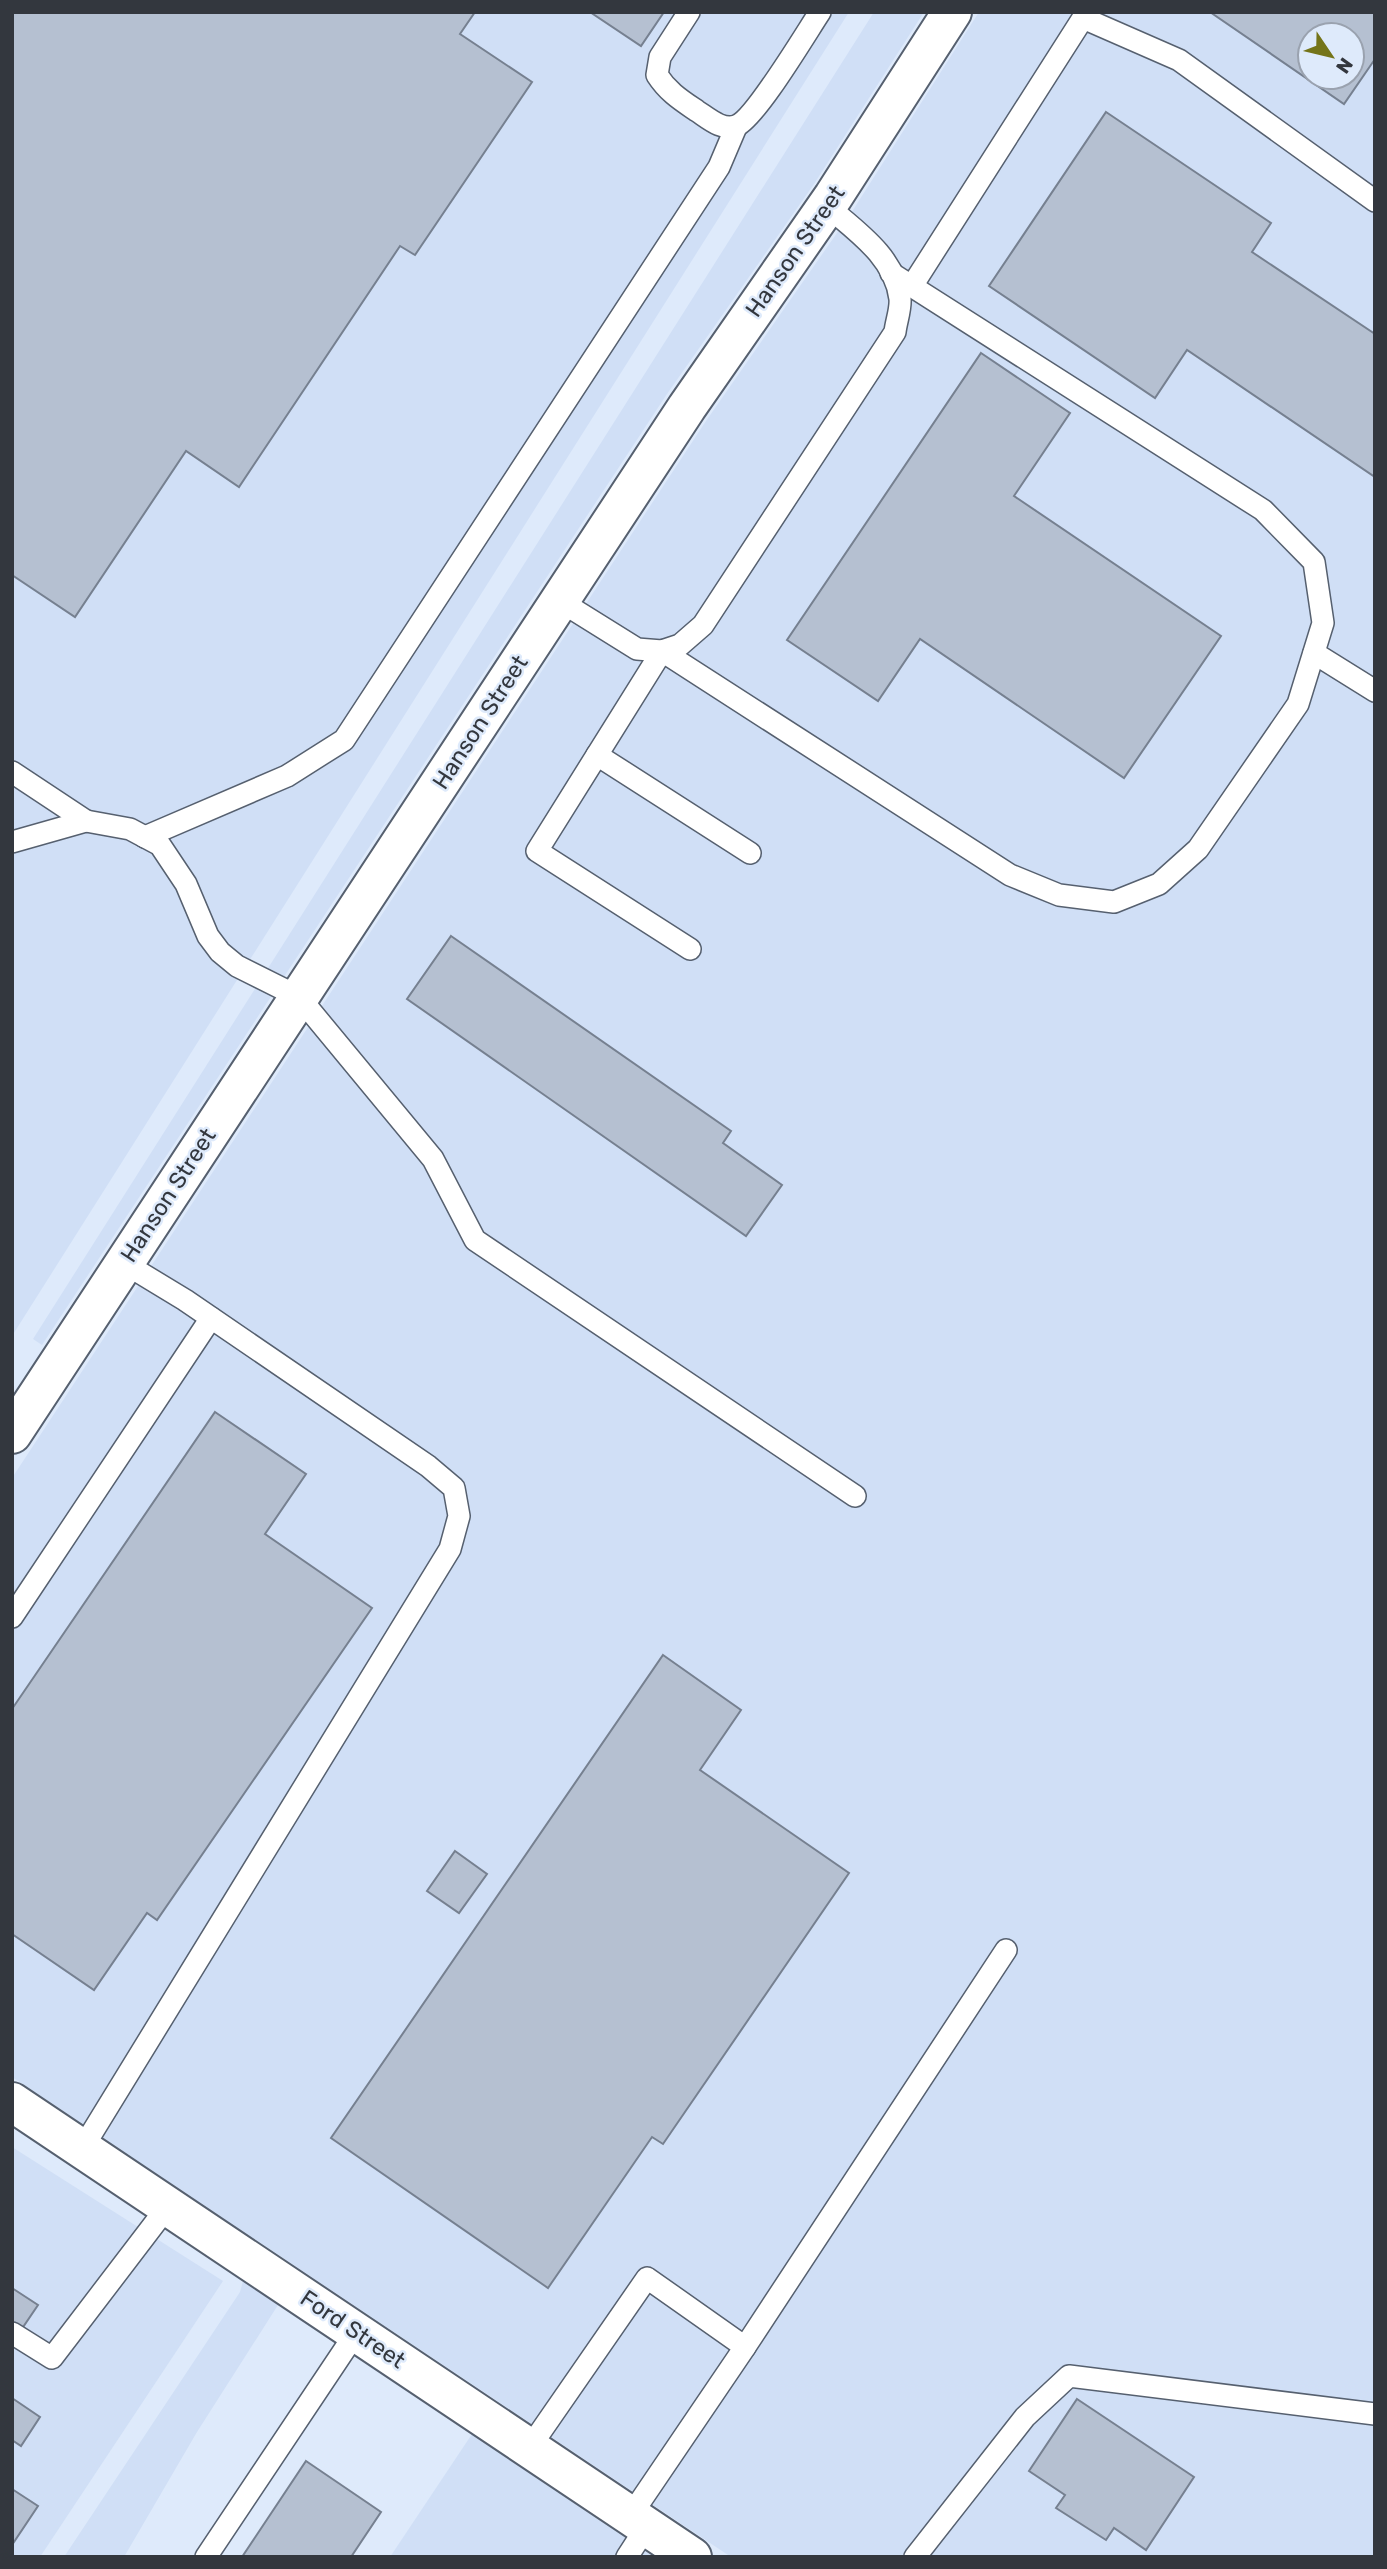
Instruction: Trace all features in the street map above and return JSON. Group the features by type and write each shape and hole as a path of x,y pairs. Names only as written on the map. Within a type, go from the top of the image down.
{"street":[{"name":"Hanson Street","path":"12,1434 687,407 827,206 952,12"},
{"name":"Ford Street","path":"12,2102 530,2447 635,2533 692,2557"}],"lane":[{"path":"689,12 660,57 657,75 667,91 722,127 736,127"},
{"path":"145,837 287,776 344,740 719,167 736,127 747,119 820,12"},
{"path":"912,286 1083,18 1179,60 1375,201"},
{"path":"559,601 637,649 662,651 680,645 703,625 895,332 900,300 891,273 877,249 827,206"},
{"path":"662,651 1010,875 1059,895 1114,902 1159,884 1198,849 1298,704 1323,623 1314,562 1263,510 891,273"},
{"path":"662,651 537,851 690,949"},
{"path":"1314,653 1375,691"},
{"path":"597,755 750,853"},
{"path":"12,772 86,821 130,829 160,845 186,884 208,936 220,952 237,966 299,997 433,1159 475,1240 855,1496"},
{"path":"12,842 86,821"},
{"path":"82,2149 450,1549 459,1516 454,1488 428,1466 124,1262"},
{"path":"12,1617 211,1318"},
{"path":"635,2533 745,2347 1006,1950"},
{"path":"12,2333 52,2358 168,2206"},
{"path":"530,2447 646,2278 745,2347"},
{"path":"205,2557 357,2331"},
{"path":"915,2557 1025,2417 1069,2376 1375,2414"}],"shaded area":[{"path":"12,12 849,12 12,1336"},
{"path":"874,12 924,12 814,184 667,394 42,1345 33,1339"},
{"path":"979,12 1375,12 1375,2557 731,2557 12,2077 12,1478 706,421 853,210"},
{"path":"12,2147 223,2281 40,2557 12,2557"},
{"path":"243,2281 278,2305 197,2432 124,2557 64,2557 240,2292"},
{"path":"472,2434 654,2557 390,2557"}],"building":[{"path":"12,12 475,12 460,34 532,82 415,255 400,246 239,487 186,451 75,617 12,575"},
{"path":"590,12 664,12 641,46"},
{"path":"1210,12 1375,12 1375,59 1366,72 1366,21 1296,21 1296,71"},
{"path":"1325,91 1353,91 1344,104"},
{"path":"1106,112 1271,223 1252,252 1375,334 1375,477 1187,350 1155,398 989,286"},
{"path":"981,353 1070,413 1014,496 1221,636 1124,778 920,639 878,701 787,640"},
{"path":"451,936 731,1131 723,1143 782,1185 746,1236 407,999"},
{"path":"215,1412 306,1474 265,1534 372,1608 157,1920 147,1913 94,1990 12,1934 12,1709"},
{"path":"663,1655 741,1710 700,1770 849,1873 663,2144 652,2137 548,2288 331,2138"},
{"path":"455,1851 487,1874 459,1913 427,1891"},
{"path":"12,2288 38,2305 19,2333 12,2328"},
{"path":"12,2398 40,2417 21,2446 12,2440"},
{"path":"1077,2399 1194,2477 1146,2550 1114,2528 1106,2540 1056,2508 1065,2495 1029,2471"},
{"path":"306,2461 381,2512 351,2557 242,2557"},
{"path":"12,2489 38,2506 12,2545"}]}
